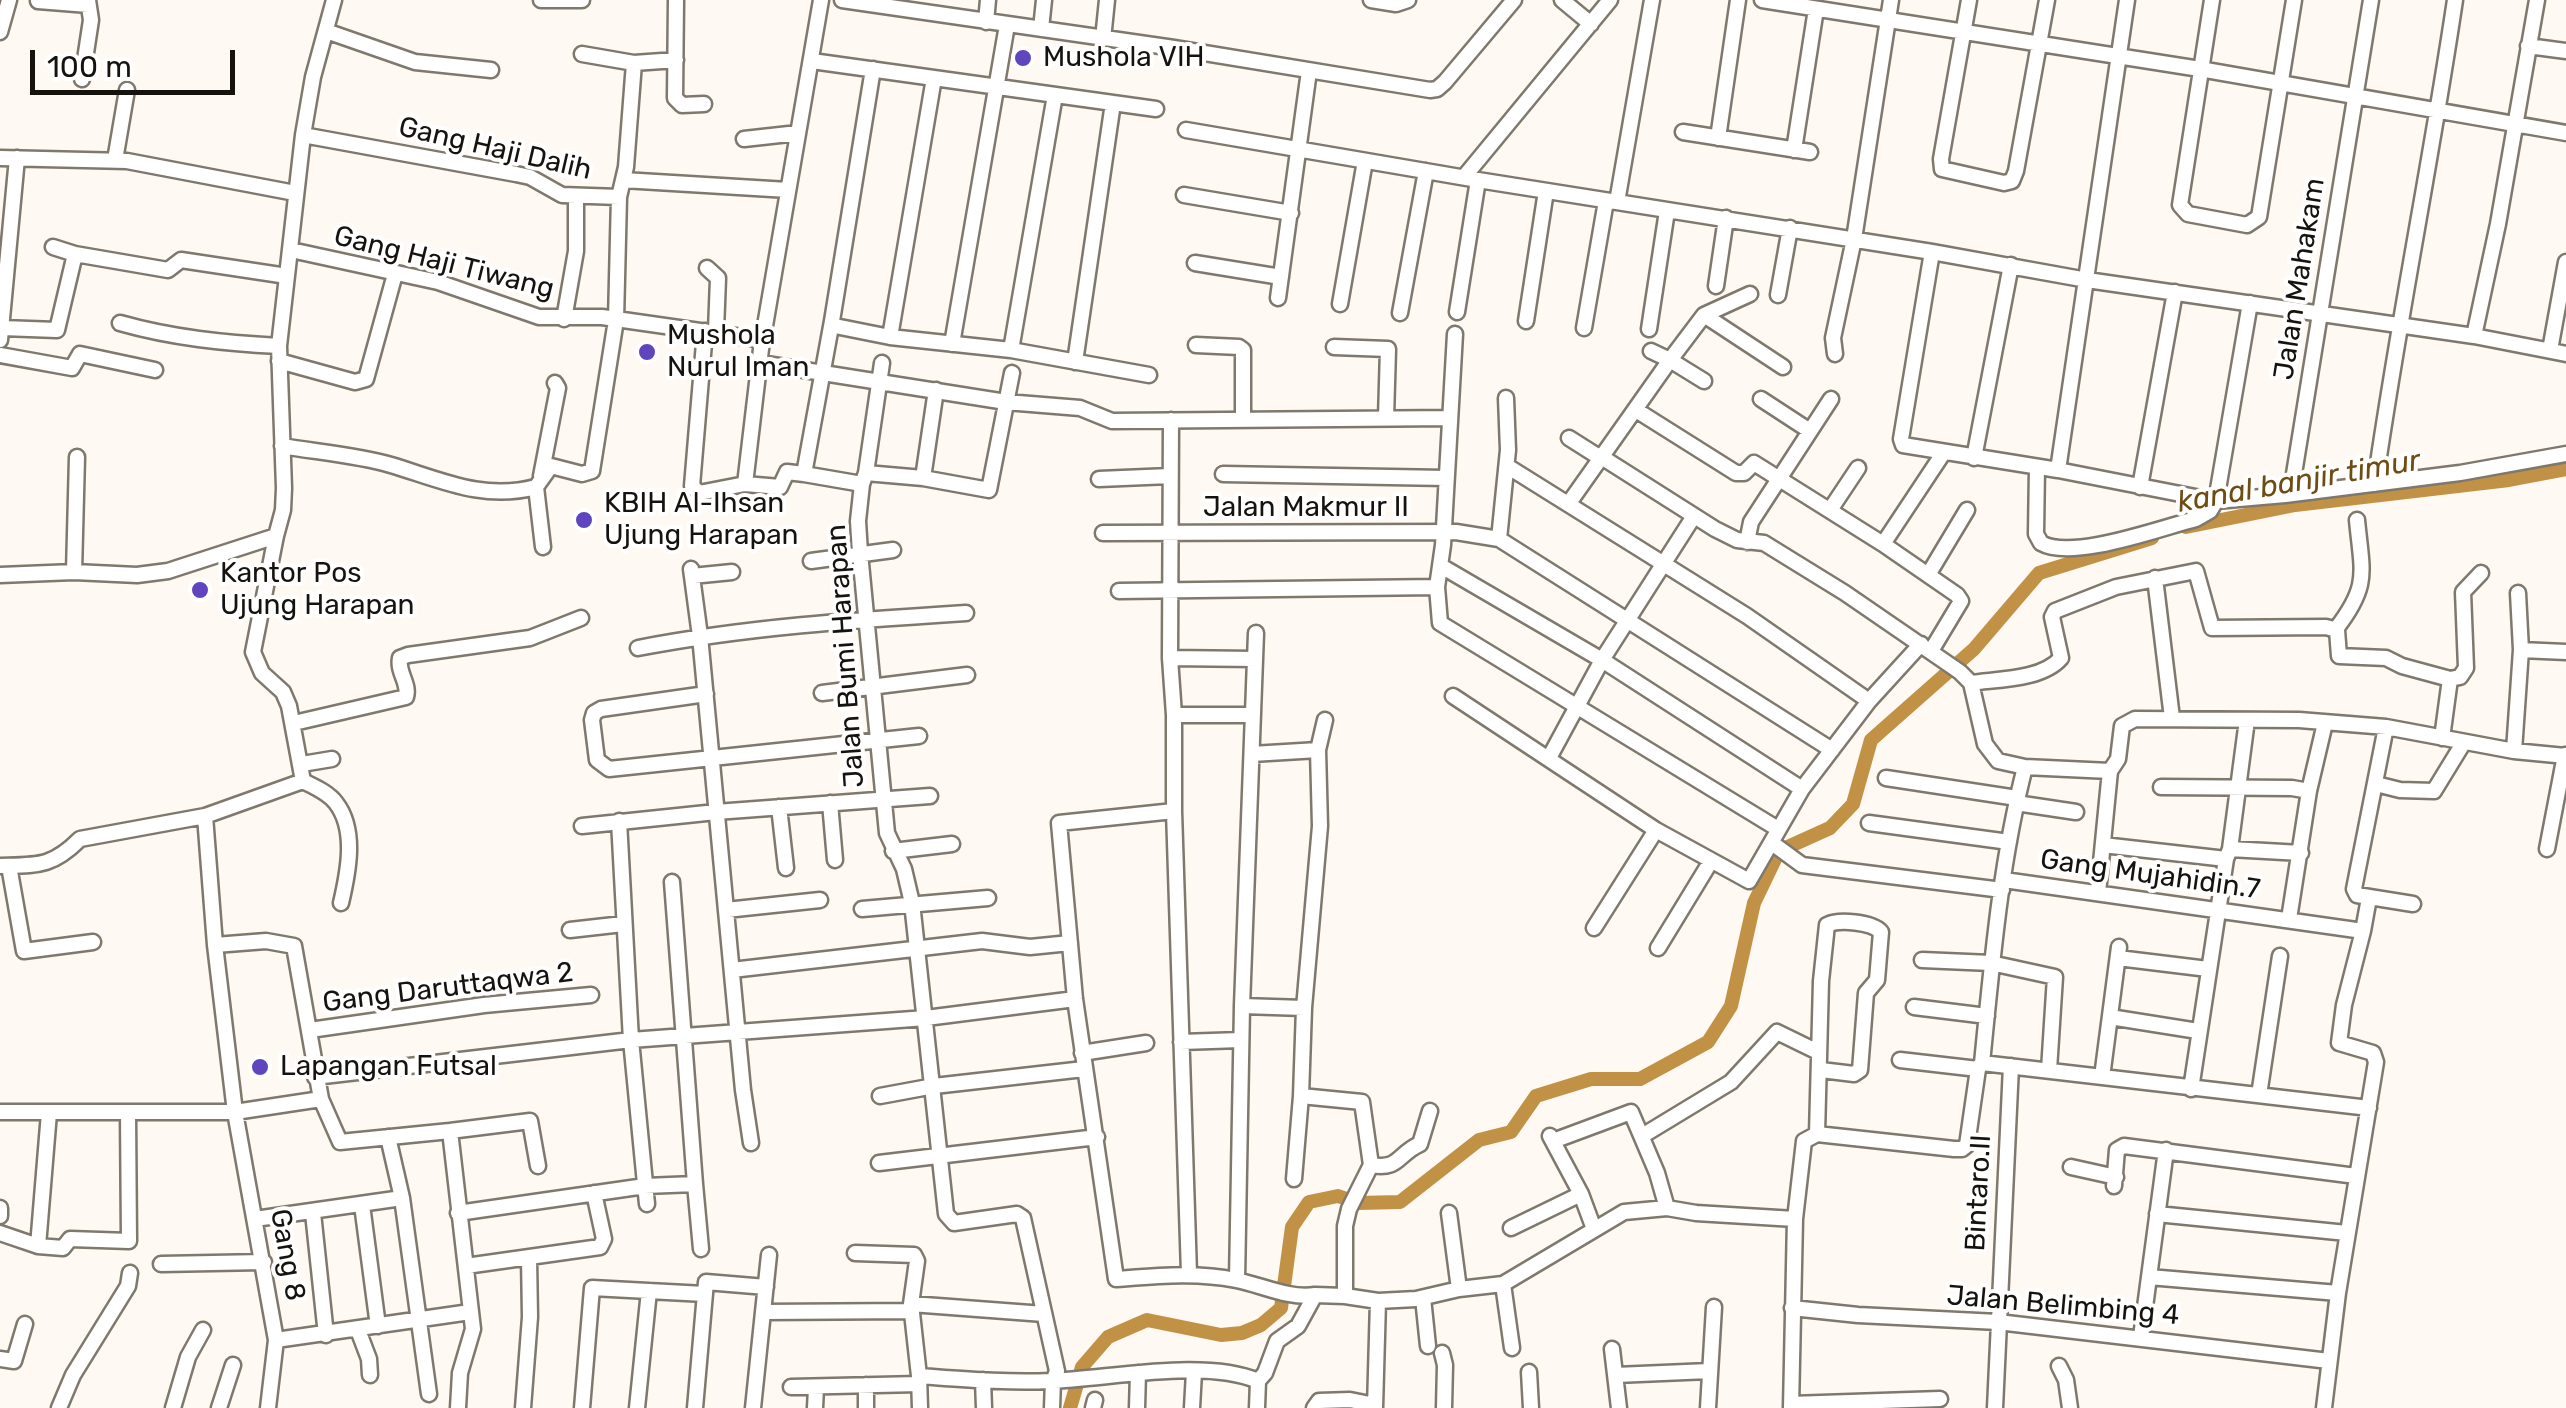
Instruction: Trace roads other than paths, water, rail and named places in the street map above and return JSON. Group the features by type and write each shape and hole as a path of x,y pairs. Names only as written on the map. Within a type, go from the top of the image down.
{"street":[{"path":"0,32 9,0"},
{"path":"38,0 88,3 91,20 82,79"},
{"path":"303,781 294,723 282,692 255,659 283,510 279,353 295,192 313,76 334,0"},
{"path":"541,0 582,0"},
{"path":"676,0 675,98 678,103 704,104"},
{"path":"745,484 762,340 821,0"},
{"path":"842,0 930,7 986,22 1437,89 1514,0"},
{"path":"986,22 988,0"},
{"path":"1041,29 1044,0"},
{"path":"1102,39 1107,0"},
{"path":"1371,0 1396,4 1408,0"},
{"path":"1562,0 1591,24"},
{"path":"1458,312 1471,179 1610,0"},
{"path":"1584,328 1652,0"},
{"path":"1718,138 1738,0"},
{"path":"1762,0 2200,69 2566,133"},
{"path":"1835,354 1833,338 1854,239 1892,0"},
{"path":"1969,0 1942,169 2004,183 2012,181 2016,171 2047,0"},
{"path":"2058,470 2127,0"},
{"path":"2212,0 2180,205 2188,214 2247,224 2256,222 2294,0"},
{"name":"Jalan Mahakam","path":"2285,495 2293,480 2371,0"},
{"path":"2375,484 2397,327 2455,0"},
{"path":"2474,336 2537,0"},
{"path":"1682,132 1802,151 1816,9"},
{"path":"952,344 1007,25"},
{"path":"326,31 415,62 491,70"},
{"path":"2528,46 2566,51"},
{"path":"582,54 634,63 676,60"},
{"path":"812,61 1156,108"},
{"path":"282,446 388,464 482,492 506,494 538,484 551,466 588,474 595,466 616,320 618,196 634,63"},
{"path":"804,474 872,70"},
{"path":"1278,298 1309,71"},
{"path":"890,338 934,78"},
{"path":"115,160 128,90"},
{"path":"1012,350 1056,95"},
{"path":"1075,362 1113,103"},
{"path":"1186,130 2087,280 2474,336 2566,354"},
{"path":"744,139 798,133"},
{"name":"Gang Haji Dalih","path":"303,134 530,177 562,195 618,196"},
{"path":"0,158 115,160 295,192"},
{"path":"17,158 1,334 57,330 75,254"},
{"path":"1340,304 1364,160"},
{"path":"1400,313 1426,171"},
{"path":"622,180 788,190"},
{"path":"1526,321 1546,190"},
{"path":"1184,195 1290,213"},
{"path":"564,319 576,251 576,197"},
{"path":"1649,329 1667,211"},
{"path":"1716,286 1726,218"},
{"path":"1778,295 1790,228"},
{"path":"52,247 168,270 182,260 288,276"},
{"name":"Gang Haji Tiwang","path":"291,250 451,286 540,317 616,320 762,340"},
{"path":"1932,252 1901,439 1909,448 2058,470 2216,501 2375,484 2566,454"},
{"path":"2550,350 2566,262"},
{"path":"1195,263 1280,277"},
{"path":"1974,458 2011,265"},
{"path":"707,268 718,278 693,490 699,493 745,484 780,486 787,472 864,479 923,478 989,490 1012,373"},
{"path":"120,323 279,353 355,382 366,379 395,274"},
{"path":"2140,487 2175,292"},
{"path":"1569,503 1704,315 1750,294"},
{"path":"2036,467 2036,534 2040,543 2058,550 2081,548 2196,519 2210,511 2216,501 2250,303"},
{"path":"1704,315 1783,367"},
{"path":"832,320 839,328 890,338 1012,350 1149,374"},
{"path":"1455,334 1436,601 1444,627 1577,706 1776,840"},
{"path":"1196,345 1239,346 1244,350 1243,418"},
{"path":"1334,348 1388,349 1386,418"},
{"path":"1651,351 1704,381"},
{"path":"0,355 73,368 80,354 155,370"},
{"name":"Jalan Bumi Harapan","path":"882,363 859,514 865,619 882,802 893,851 904,869 912,904 914,947 949,1220 954,1224 1017,1214 1023,1218 1044,1314"},
{"path":"760,364 1006,402 1080,408 1098,416 1171,420 1450,418"},
{"path":"543,547 538,484 558,388 555,383"},
{"path":"923,478 936,390"},
{"path":"1506,398 1507,466 1500,539 1832,750"},
{"path":"1762,399 1810,431"},
{"path":"1746,542 1751,522 1831,399"},
{"path":"1453,696 1656,830 1749,881 1802,790 1870,700 1932,651 1961,601 1883,544 1779,478 1752,463 1744,473 1736,473 1636,410"},
{"path":"1171,420 1170,658 1189,1274"},
{"path":"1569,438 1737,540 1764,543 1932,651 1965,678 1985,744 1998,762 2025,768 2110,771"},
{"path":"1883,544 1944,452"},
{"path":"74,572 77,457"},
{"path":"1507,466 1870,700"},
{"path":"1830,510 1858,468"},
{"path":"1223,474 1446,478"},
{"path":"1099,478 1170,476"},
{"path":"1928,575 1967,510"},
{"path":"1549,758 1602,660 1694,516"},
{"path":"2356,520 2361,592 2336,630 2339,656 2386,658 2450,680 2460,677 2466,668 2464,592 2481,574"},
{"name":"Jalan Makmur II","path":"1102,533 1443,533 1500,539"},
{"path":"0,575 136,575 168,571 276,536"},
{"path":"810,561 893,550"},
{"path":"1441,566 1602,660 1802,790"},
{"path":"1965,678 2032,674 2054,665 2061,658 2052,613 2116,587 2198,571 2212,628 2317,626 2336,630"},
{"path":"732,572 692,573 751,1143"},
{"path":"2154,578 2172,718"},
{"path":"1119,591 1437,587"},
{"path":"2514,751 2521,650 2518,593"},
{"path":"638,648 700,636 966,613"},
{"path":"294,723 406,697 408,692 398,665 400,658 408,655 530,638 581,618"},
{"path":"1237,1280 1241,1040 1256,633"},
{"path":"2521,650 2566,652"},
{"path":"1170,658 1255,658"},
{"path":"822,692 967,675"},
{"path":"2442,738 2450,680"},
{"path":"706,694 594,713 597,760 603,768 918,736"},
{"path":"1174,716 1253,715"},
{"path":"2098,893 2110,771 2118,760 2124,723 2136,718 2386,727 2514,751 2566,755 2548,849"},
{"path":"1294,1179 1320,826 1318,750 1326,720"},
{"path":"2191,1089 2247,720"},
{"path":"2290,919 2309,791 2325,723"},
{"path":"2386,727 2354,890 2357,896 2413,904"},
{"path":"2376,784 2400,790 2434,791 2464,742"},
{"path":"1252,754 1318,750"},
{"path":"302,764 332,759"},
{"path":"1940,1399 1791,1406 1795,1220 1804,1141 1817,1134 1962,1149 1967,1145 2009,842 2025,768"},
{"path":"1886,778 2076,812"},
{"path":"93,942 24,951 4,866 47,864 66,854 80,839 92,835 205,816 303,781"},
{"path":"303,781 338,804 344,823 349,853 341,903"},
{"path":"2161,787 2309,791"},
{"path":"882,802 930,796"},
{"name":"Jalan Bumi Harapan","path":"582,826 716,812 882,802"},
{"path":"830,803 836,860"},
{"path":"779,807 786,868"},
{"path":"1174,810 1059,823 1075,1000 1116,1280 1189,1274 1307,1296 1378,1301 1423,1298 1503,1284 1624,1212 1667,1208 1795,1220"},
{"name":"Gang 8","path":"205,816 215,945 235,1112 276,1340 268,1408"},
{"path":"619,821 631,1040 646,1204"},
{"path":"1869,824 2009,842"},
{"path":"1594,928 1656,830"},
{"name":"Gang Mujahidin.7","path":"1776,840 1798,863 2098,893 2363,931"},
{"path":"893,851 952,844"},
{"path":"2104,845 2228,854 2301,852"},
{"path":"1658,948 1711,860"},
{"path":"672,882 701,1248"},
{"path":"862,909 988,898"},
{"path":"2324,1408 2375,1055 2339,1043 2369,898"},
{"path":"726,910 820,900"},
{"path":"1817,1134 1827,925 1834,921 1880,928 1877,980 1866,993 1860,1070 1854,1074 1821,1070"},
{"path":"570,930 624,924"},
{"path":"215,945 266,941 294,946 320,1099 340,1142 530,1121 538,1166"},
{"path":"732,970 914,947 982,942 1030,947 1070,942"},
{"path":"2102,1077 2118,953 2208,970"},
{"path":"2259,1095 2280,956"},
{"path":"1922,960 1991,964 2055,976 2049,1070"},
{"name":"Gang Daruttaqwa 2","path":"310,1030 484,1005 591,995"},
{"path":"315,1077 631,1040 926,1018 1075,1000"},
{"path":"1242,1006 1304,1008"},
{"path":"1914,1007 1987,1016"},
{"path":"2110,1017 2198,1031"},
{"path":"1642,1136 1731,1082 1777,1032 1818,1052"},
{"path":"1181,1042 1241,1040"},
{"path":"880,1096 1083,1061 1146,1042"},
{"path":"1900,1060 2011,1066 2368,1108"},
{"name":"Bintaro.II","path":"1995,1408 2011,1066"},
{"path":"1301,1096 1362,1102 1371,1165 1349,1209 1344,1242 1345,1296"},
{"path":"0,1112 235,1112 320,1099"},
{"path":"1371,1165 1398,1163 1404,1152 1422,1142 1430,1111"},
{"path":"1594,1229 1582,1194 1551,1138 1628,1111 1642,1136 1667,1208"},
{"path":"38,1246 49,1113"},
{"path":"0,1233 38,1246 63,1248 70,1239 129,1241 128,1114"},
{"path":"450,1131 472,1335 460,1373 458,1408"},
{"path":"388,1137 402,1198 429,1394"},
{"path":"879,1163 1097,1137"},
{"path":"2071,1167 2115,1182 2120,1148 2166,1150 2356,1176"},
{"path":"2141,1337 2166,1150"},
{"path":"458,1213 645,1186 695,1184"},
{"path":"466,1266 603,1245 594,1193"},
{"path":"1510,1228 1582,1194"},
{"path":"256,1219 402,1198"},
{"path":"362,1205 378,1326"},
{"path":"0,1208 0,1216"},
{"path":"313,1213 326,1335"},
{"path":"1449,1213 1459,1289"},
{"path":"2157,1214 2347,1233"},
{"path":"855,1253 914,1254 912,1308 920,1408"},
{"path":"753,1408 769,1255"},
{"path":"523,1408 530,1317 528,1258"},
{"path":"161,1264 264,1262"},
{"path":"58,1408 81,1361 128,1286 130,1273"},
{"path":"2149,1277 2338,1294"},
{"path":"1503,1284 1512,1348"},
{"path":"582,1408 592,1288 650,1291 766,1287"},
{"path":"695,1408 705,1288"},
{"path":"637,1408 650,1291"},
{"path":"1257,1408 1258,1381 1277,1341 1298,1326 1307,1296"},
{"path":"1423,1298 1428,1346"},
{"path":"1314,1408 1327,1400 1375,1406 1378,1301"},
{"path":"1708,1408 1714,1306"},
{"path":"763,1312 912,1308 1044,1314 1057,1371 1052,1381 1052,1408"},
{"name":"Jalan Belimbing 4","path":"1792,1308 1998,1322 2329,1361"},
{"path":"276,1340 470,1312"},
{"path":"0,1359 14,1362 25,1324"},
{"path":"174,1408 188,1357 203,1330"},
{"path":"358,1330 370,1375"},
{"path":"1612,1349 1619,1408"},
{"path":"1442,1353 1446,1365 1444,1408"},
{"path":"219,1408 233,1365"},
{"path":"2059,1366 2066,1380 2070,1408"},
{"path":"1616,1375 1709,1371"},
{"path":"791,1387 919,1380 1052,1381 1194,1372 1236,1374 1258,1381"},
{"path":"1192,1408 1194,1372"},
{"path":"1528,1372 1531,1408"},
{"path":"1137,1408 1138,1373"},
{"path":"983,1380 984,1408"},
{"path":"866,1385 866,1408"},
{"path":"815,1408 816,1387"}],"waterway":[{"name":"kanal banjir timur","path":"2186,527 2295,505 2509,480 2566,469"},
{"name":"kanal banjir timur","path":"1070,1408 1082,1367 1108,1337 1147,1320 1221,1335 1242,1333 1261,1325 1281,1308 1292,1227 1309,1202 1338,1196 1358,1203 1400,1202 1479,1140 1511,1132 1536,1096 1591,1079 1640,1079 1708,1042 1731,1006 1754,903 1779,851 1830,828 1853,804 1871,740 1974,649 2039,573 2152,538"}],"place":[{"name":"Mushola VIH","path":"1023,58"},
{"name":"Mushola Nurul Iman","path":"647,352"},
{"name":"KBIH Al-Ihsan Ujung Harapan","path":"584,520"},
{"name":"Kantor Pos Ujung Harapan","path":"200,590"},
{"name":"Lapangan Futsal","path":"260,1067"}]}
